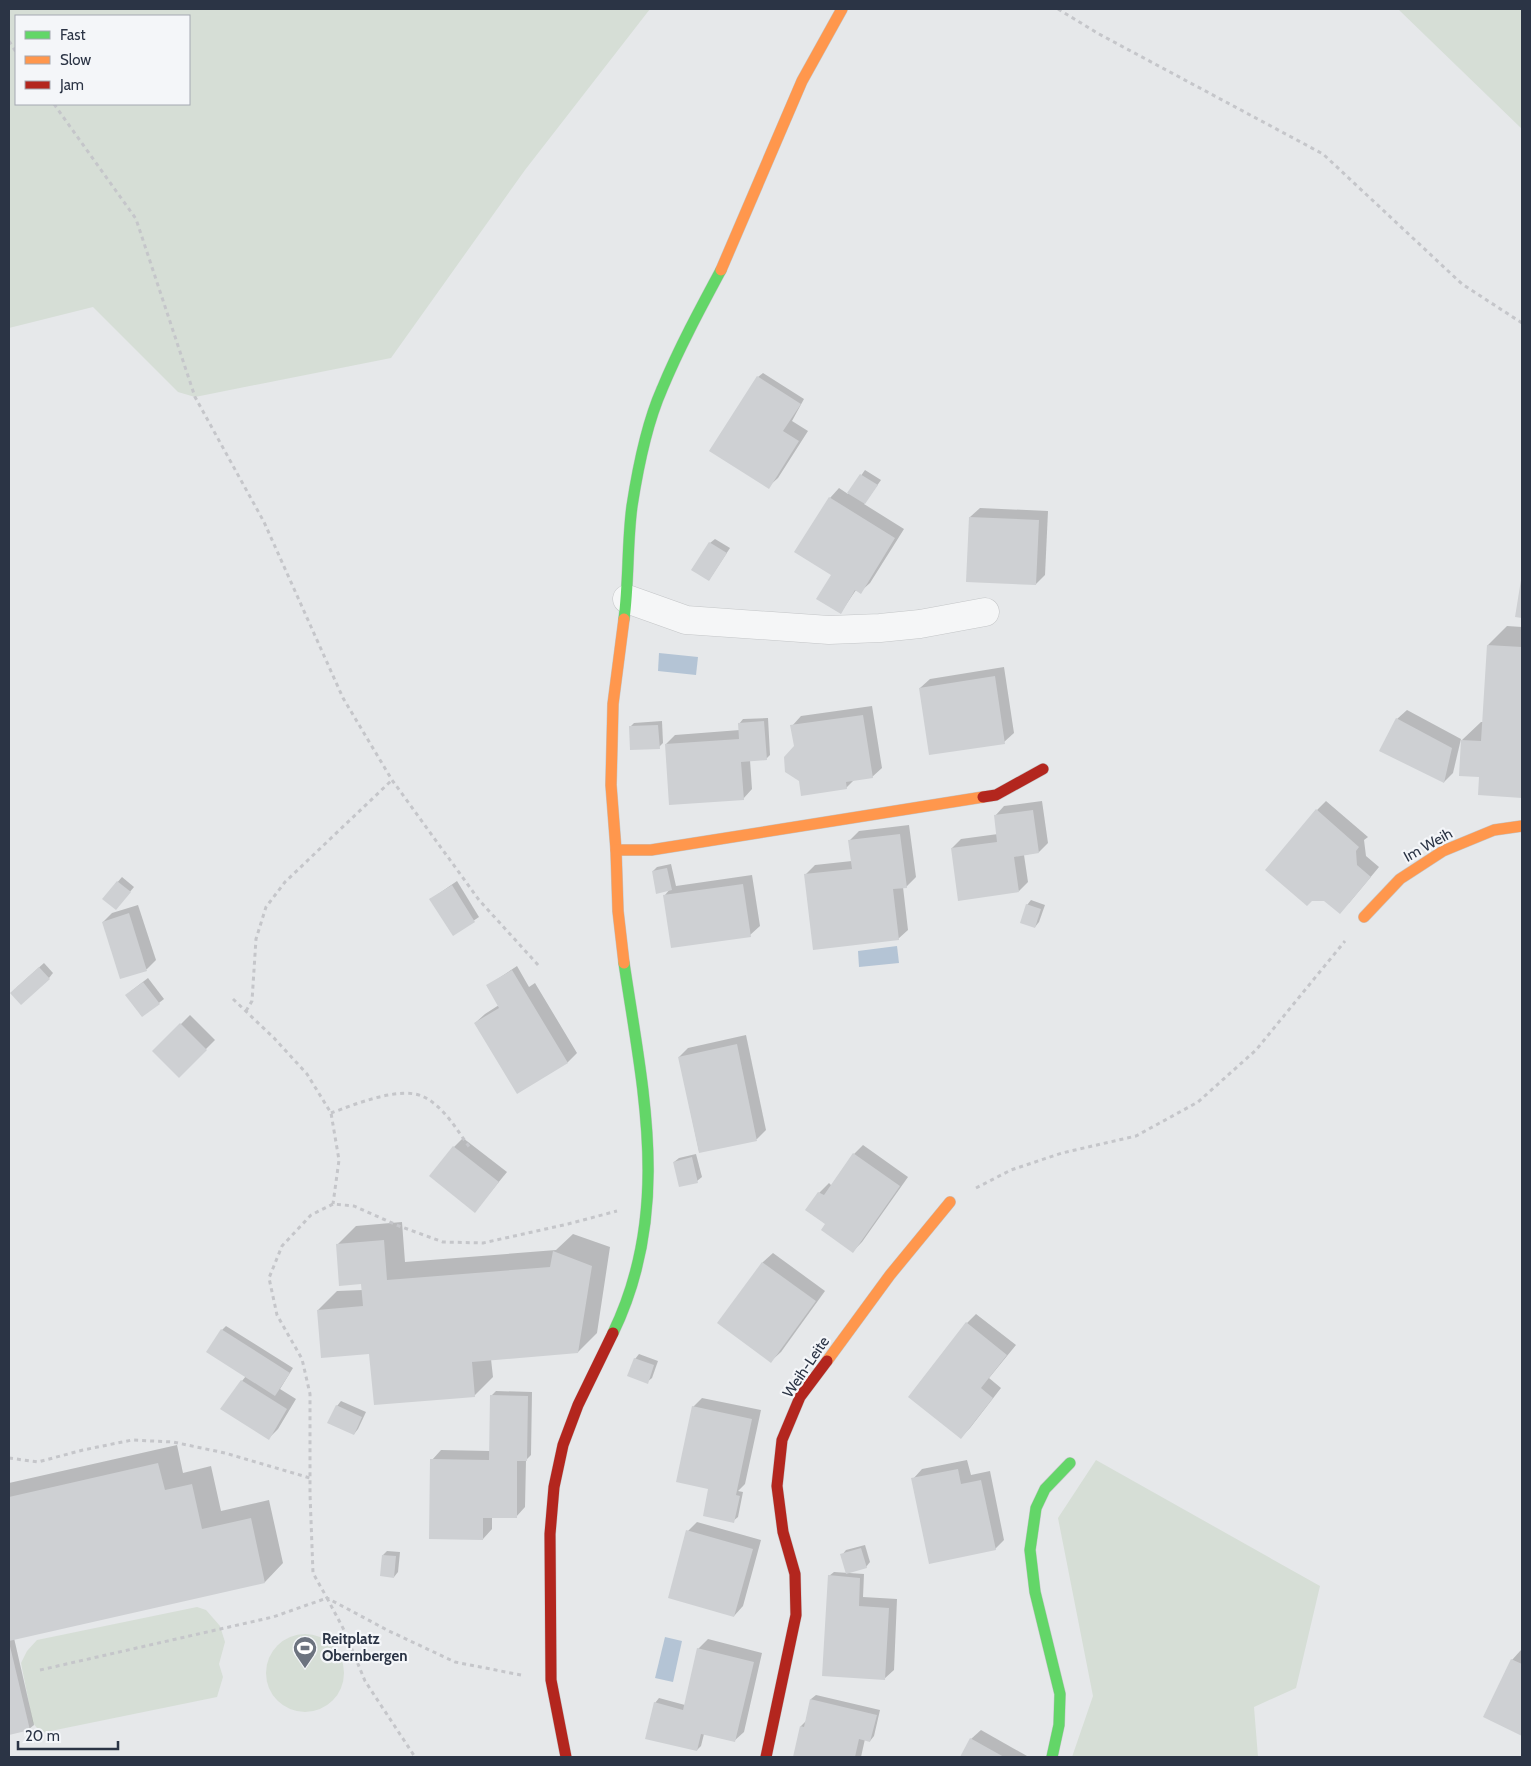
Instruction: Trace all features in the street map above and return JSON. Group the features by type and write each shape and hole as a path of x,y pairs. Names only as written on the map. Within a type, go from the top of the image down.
{"street":[{"path":"566,1757 551,1680 550,1534 554,1487 563,1445 578,1405 623,1312 637,1271 648,1208 649,1162 646,1115 618,911 611,786 614,704 627,599 632,508 638,470 645,438 661,390 686,336 726,260 802,80 842,9"},
{"path":"627,599 686,620 829,630 920,624 985,612"},
{"path":"616,850 651,850 996,795 1043,769"},
{"name":"Im Weih","path":"1364,917 1400,879 1443,851 1494,830 1522,826"},
{"name":"Weih-Leite","path":"766,1757 796,1614 795,1574 783,1532 777,1486 782,1440 800,1397 890,1275 950,1202"},
{"path":"1052,1757 1059,1725 1060,1694 1034,1592 1030,1550 1036,1508 1045,1489 1070,1463"}],"path":[{"path":"1058,9 1099,34 1323,154 1462,284 1522,323"},
{"path":"55,105 136,219 195,397 264,522 343,698 392,780 479,900 539,966"},
{"path":"246,1011 252,1001 256,939 266,907 285,882 392,780"},
{"path":"950,1202 1011,1170 1062,1153 1136,1136 1198,1102 1256,1050 1364,917"},
{"path":"233,999 274,1038 307,1074 330,1113 339,1160 334,1204"},
{"path":"330,1113 373,1098 403,1093 423,1096 444,1112 470,1148"},
{"path":"415,1757 365,1681 344,1630 313,1573 310,1394 302,1359 277,1315 269,1278 282,1246 311,1216 334,1204 354,1206 399,1226 443,1242 483,1243 568,1224 612,1211 648,1208"},
{"path":"9,1458 38,1462 82,1450 132,1440 173,1442 225,1453 310,1478"},
{"path":"40,1670 273,1617 327,1598 389,1631 455,1662 551,1680"}],"shaded area":[{"path":"9,9 650,9 525,170 391,358 195,397 178,392 93,307 9,328"},
{"path":"1398,9 1522,9 1522,129"},
{"path":"1096,1460 1320,1586 1296,1688 1254,1707 1258,1757 1072,1757 1093,1696 1058,1518"},
{"path":"197,1607 206,1610 220,1626 225,1642 219,1664 223,1677 217,1697 41,1733 33,1723 21,1663 27,1651 37,1640"},
{"name":"Reitplatz Obernbergen","path":"297,1634 313,1634 327,1640 338,1651 344,1665 344,1681 338,1695 327,1706 313,1712 297,1712 283,1706 272,1695 266,1681 266,1665 272,1651 283,1640"}],"water":[{"path":"659,653 698,657 696,675 658,671"},
{"path":"897,946 899,963 859,967 858,951"},
{"path":"665,1637 682,1641 673,1682 655,1678"}],"building":[{"path":"757,376 801,404 783,431 799,441 769,489 709,451"},
{"path":"860,474 878,485 865,504 847,493"},
{"path":"829,497 895,538 861,594 855,590 841,614 816,599 831,575 794,552"},
{"path":"969,517 1039,520 1036,585 966,582"},
{"path":"709,542 727,553 709,581 691,570"},
{"path":"1522,581 1522,618 1515,617"},
{"path":"1487,645 1522,647 1522,798 1478,795 1479,777 1459,776 1461,740 1481,741"},
{"path":"995,676 1005,744 929,755 919,688"},
{"path":"863,715 873,778 846,782 847,789 801,796 799,781 785,772 784,757 794,746 790,725"},
{"path":"1396,718 1452,748 1444,783 1379,751"},
{"path":"764,721 767,760 741,762 744,800 669,805 665,744 739,739 738,723"},
{"path":"658,725 660,749 630,750 629,726"},
{"path":"1316,809 1359,847 1356,851 1357,865 1371,877 1340,914 1324,901 1312,901 1307,906 1265,870"},
{"path":"1033,810 1039,853 1014,857 1019,892 958,901 951,848 997,842 994,815"},
{"path":"900,834 907,888 893,889 899,940 813,950 804,874 852,869 848,840"},
{"path":"667,868 672,890 656,894 652,871"},
{"path":"117,881 131,892 116,910 102,899"},
{"path":"743,884 751,937 671,948 663,895"},
{"path":"452,885 475,922 453,936 429,899"},
{"path":"1026,904 1041,909 1035,928 1020,923"},
{"path":"129,913 147,971 120,979 102,922"},
{"path":"39,967 50,979 21,1005 10,993"},
{"path":"512,970 568,1063 517,1094 474,1023 499,1008 486,985"},
{"path":"143,982 160,1004 142,1017 125,995"},
{"path":"180,1023 207,1050 179,1078 152,1051"},
{"path":"737,1044 757,1141 699,1153 678,1057"},
{"path":"453,1146 499,1182 475,1213 429,1176"},
{"path":"853,1153 900,1186 853,1253 821,1230 825,1224 805,1210 818,1192 824,1195"},
{"path":"692,1157 698,1183 679,1187 673,1162"},
{"path":"384,1240 387,1280 550,1267 553,1251 592,1266 578,1353 472,1362 475,1397 374,1405 369,1354 321,1358 317,1310 363,1306 361,1284 339,1286 336,1244"},
{"path":"762,1262 816,1301 771,1363 717,1323"},
{"path":"966,1322 1007,1355 981,1388 993,1398 961,1439 908,1397"},
{"path":"221,1329 290,1373 275,1396 206,1352"},
{"path":"634,1358 654,1365 648,1384 627,1376"},
{"path":"241,1380 287,1409 269,1440 220,1409"},
{"path":"490,1395 528,1396 527,1461 517,1461 517,1518 483,1518 483,1540 429,1539 430,1459 489,1460"},
{"path":"336,1405 362,1417 354,1435 327,1423"},
{"path":"692,1406 752,1419 736,1495 740,1496 734,1523 703,1516 708,1489 676,1482"},
{"path":"158,1463 165,1490 192,1484 202,1529 251,1518 265,1583 9,1641 9,1497"},
{"path":"958,1469 961,1484 981,1480 996,1550 929,1564 911,1478"},
{"path":"686,1530 753,1549 734,1617 668,1598"},
{"path":"861,1548 867,1568 846,1574 840,1554"},
{"path":"382,1555 396,1556 394,1578 380,1576"},
{"path":"828,1575 860,1578 859,1606 889,1608 885,1680 822,1676"},
{"path":"9,1642 30,1730 9,1735"},
{"path":"697,1648 754,1662 735,1742 701,1734 697,1751 645,1739 654,1702 683,1710"},
{"path":"1511,1659 1522,1664 1522,1736 1483,1717"},
{"path":"810,1699 877,1715 870,1742 859,1739 855,1757 793,1757 800,1726 804,1727"},
{"path":"970,1738 1004,1757 960,1757"}],"traffic: fast":[{"path":"624,619 632,506 647,432 656,403 675,359 721,270"},
{"path":"613,1333 631,1287 642,1242 647,1196 648,1150 644,1104 639,1058 624,963"},
{"path":"1052,1757 1059,1725 1060,1694 1035,1592 1030,1550 1036,1508 1045,1489 1070,1463"}],"traffic: slow":[{"path":"721,270 802,81 842,9"},
{"path":"624,619 613,704 611,785 618,911 624,963"},
{"path":"616,850 651,850 983,797"},
{"path":"1364,917 1400,879 1443,851 1494,830 1522,826"},
{"path":"827,1361 890,1275 950,1202"}],"traffic: jam":[{"path":"983,797 996,795 1043,769"},
{"path":"566,1757 551,1680 550,1534 554,1487 563,1445 578,1405 613,1333"},
{"path":"766,1757 796,1615 795,1574 783,1532 777,1486 782,1440 800,1397 827,1361"}],"place":[{"name":"Reitplatz Obernbergen","path":"305,1669"}]}
